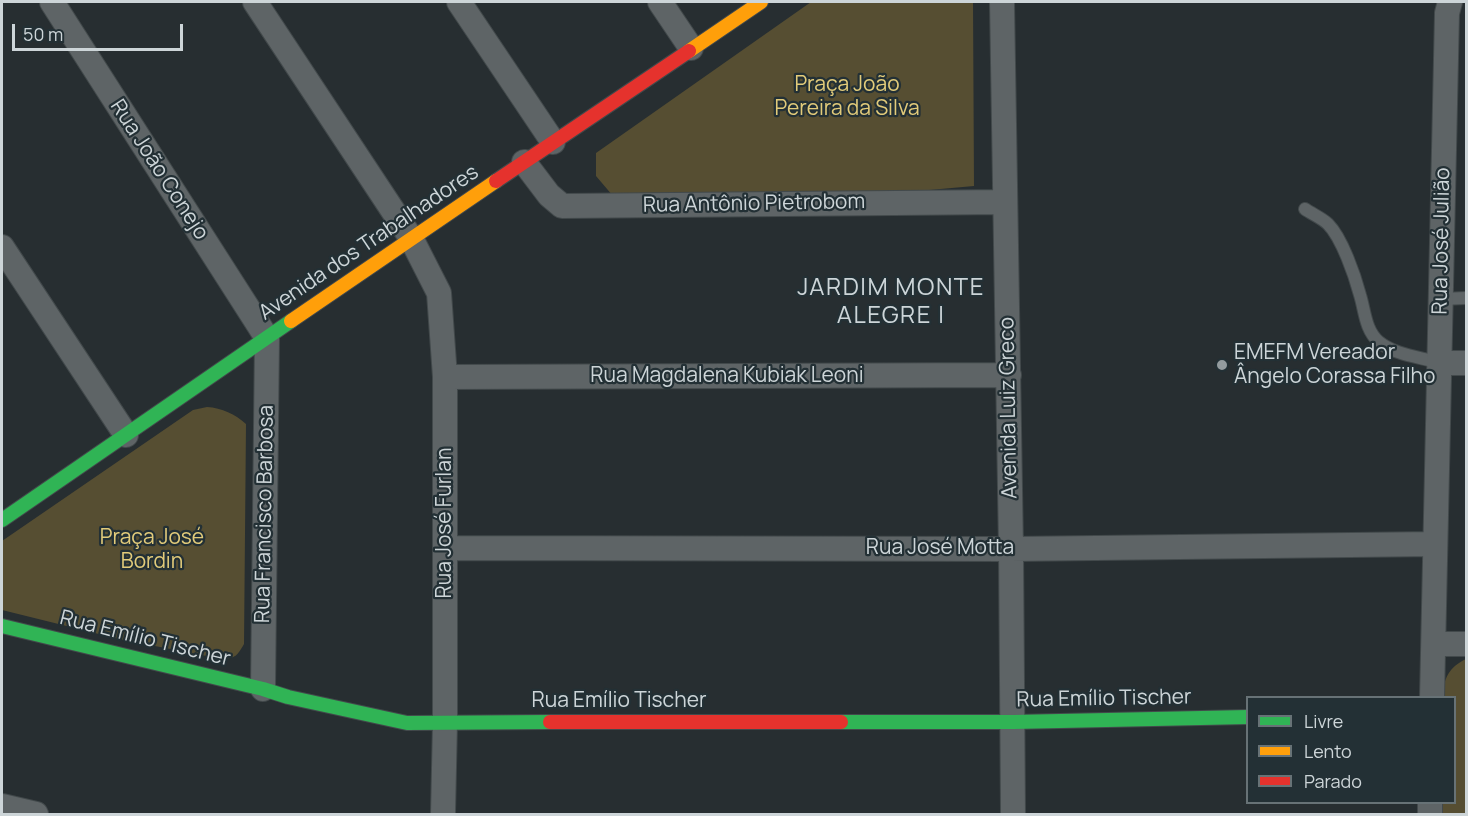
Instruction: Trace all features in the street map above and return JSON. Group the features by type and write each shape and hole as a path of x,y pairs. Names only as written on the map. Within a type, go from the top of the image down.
{"street":[{"name":"Rua João Conejo","path":"52,2 267,338"},
{"name":"Rua José Furlan","path":"255,2 411,238 440,293 445,377 445,722 442,814"},
{"path":"459,2 553,142"},
{"path":"660,2 691,48"},
{"name":"Avenida dos Trabalhadores","path":"2,520 411,238 761,2"},
{"name":"Avenida Luiz Greco","path":"1002,2 1009,375 1013,814"},
{"name":"Rua José Julião","path":"1432,696 1447,13 1450,2"},
{"name":"Rua Antônio Pietrobom","path":"524,162 549,195 562,206 1005,202"},
{"path":"2,247 126,435"},
{"name":"Rua Francisco Barbosa","path":"263,689 267,338"},
{"path":"1440,363 1467,363"},
{"name":"Rua Magdalena Kubiak Leoni","path":"445,377 1009,375"},
{"name":"Rua José Motta","path":"445,548 1011,549 1435,544"},
{"name":"Rua Emílio Tischer","path":"2,626 288,697 407,723 1013,722 1246,717"},
{"path":"1434,644 1467,644"},
{"path":"5,810 36,814"}],"lane":[{"path":"1305,209 1328,225 1343,247 1360,295 1366,322 1378,341 1392,350 1440,363"},
{"path":"1441,299 1467,298"}],"green space":[{"name":"Praça João Pereira da Silva","path":"811,2 973,2 974,186 907,192 613,196 596,176 596,153"},
{"name":"Praça José Bordin","path":"207,407 228,412 246,424 244,644 238,654 222,659 119,639 2,610 2,541 193,410"},
{"path":"1466,659 1466,814 1441,814 1441,804 1456,804 1456,696 1443,696 1448,674"}],"traffic: fast":[{"path":"2,520 291,321"},
{"path":"2,626 288,697 407,723 550,722"},
{"path":"841,722 1013,722 1246,717"}],"traffic: slow":[{"path":"689,51 761,2"},
{"path":"291,321 496,181"}],"traffic: jam":[{"path":"496,181 689,51"},
{"path":"550,722 841,722"}],"place":[{"name":"EMEFM Vereador Ângelo Corassa Filho","path":"1222,365"}],"district":[{"name":"JARDIM MONTE ALEGRE I","path":"891,302"}]}
